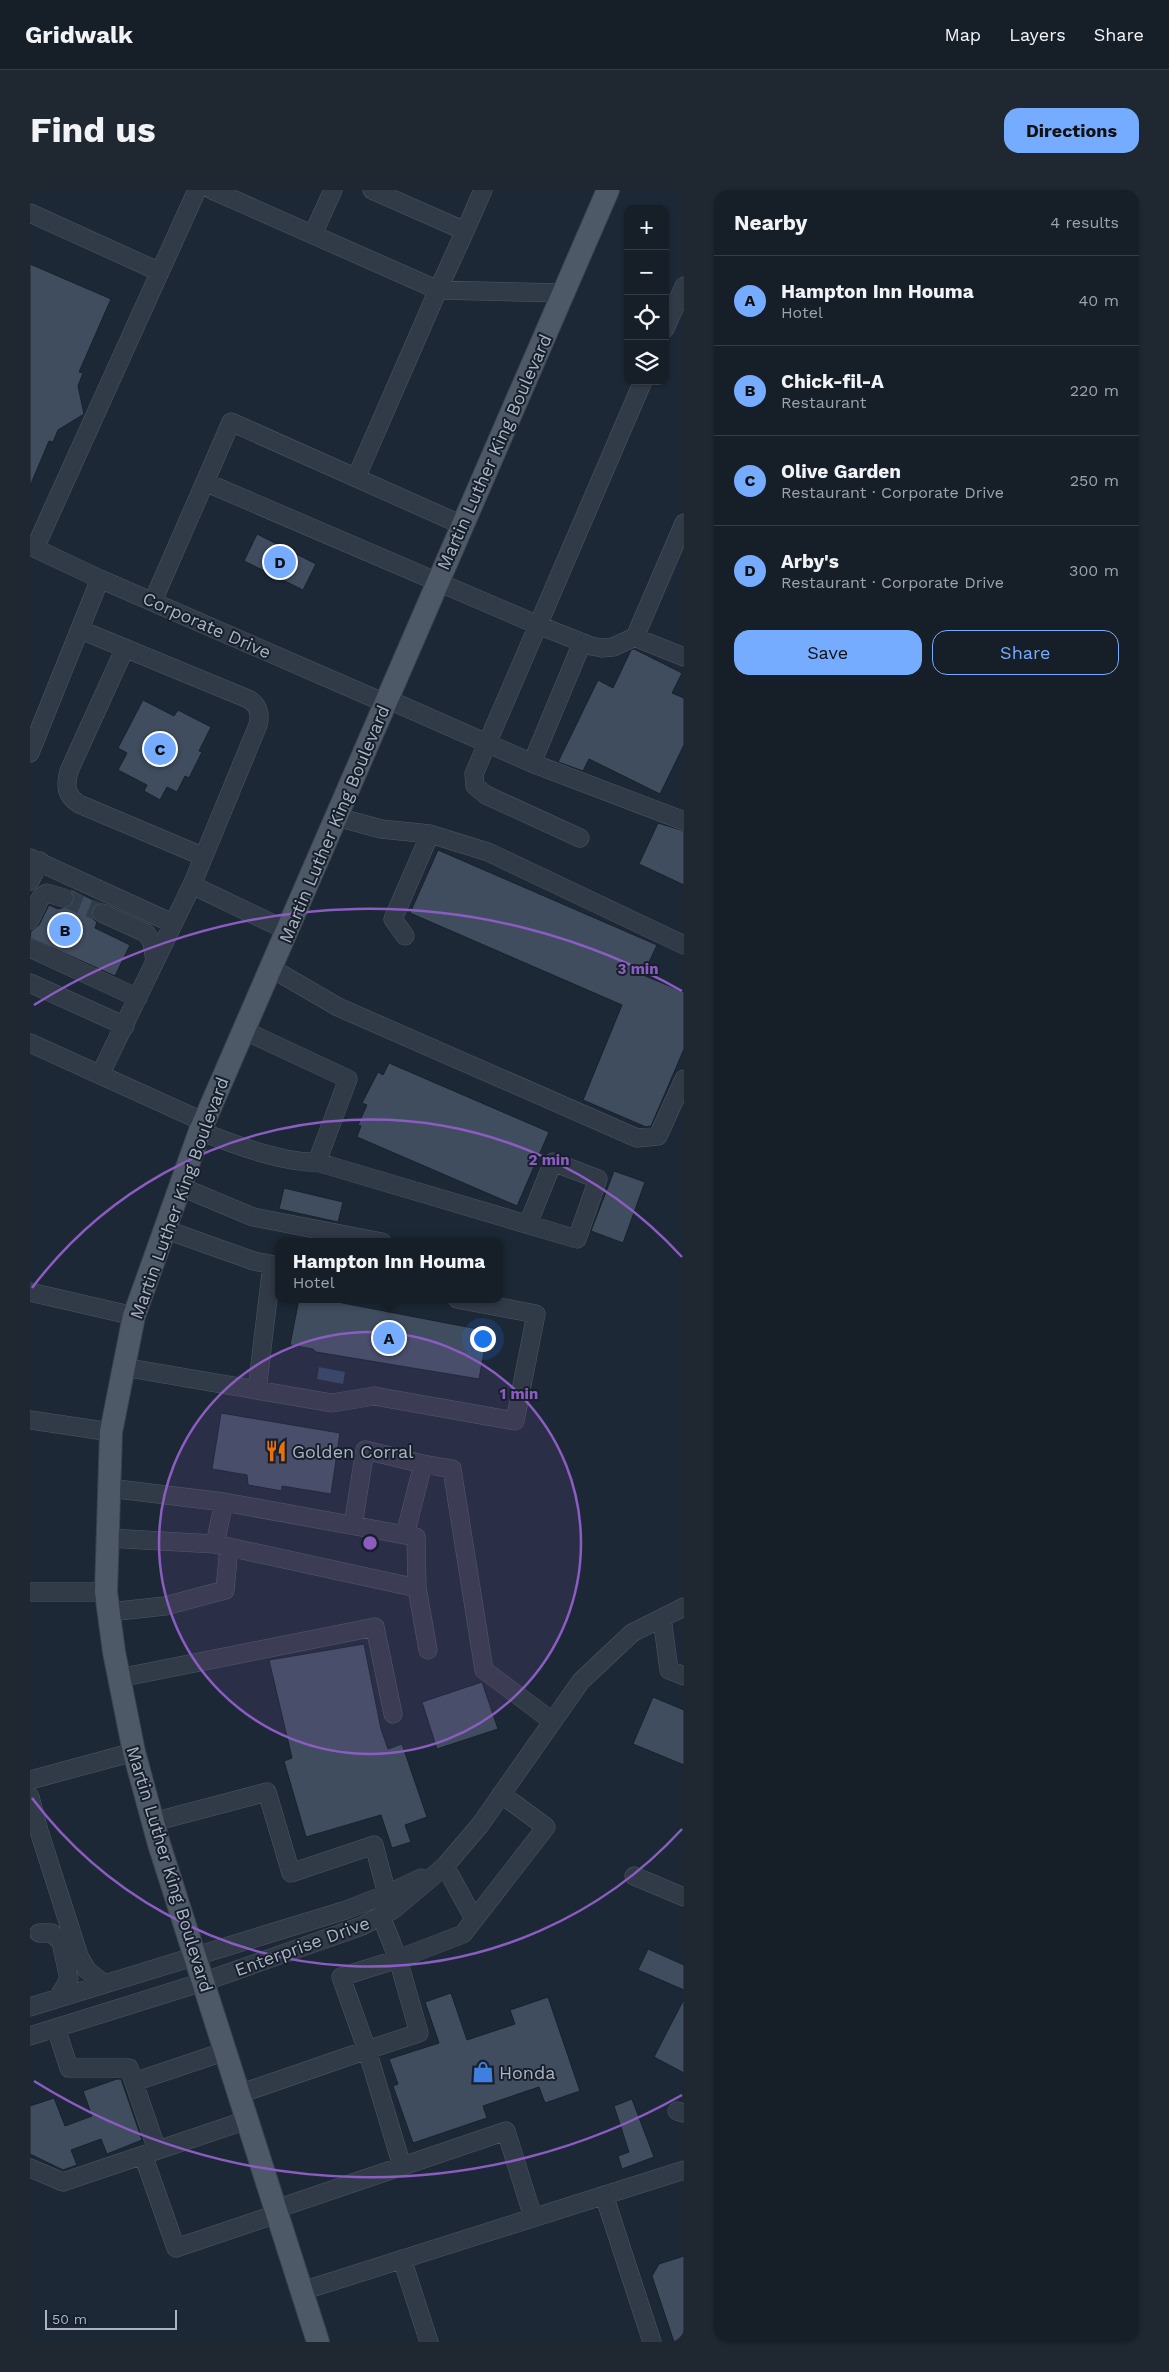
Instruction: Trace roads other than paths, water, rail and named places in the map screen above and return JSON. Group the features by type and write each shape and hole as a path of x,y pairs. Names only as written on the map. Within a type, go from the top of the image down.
{"main road":[{"name":"Martin Luther King Boulevard","path":"318,2342 195,1957 153,1822 134,1752 119,1678 108,1602 111,1432 134,1316 179,1186 202,1127 608,190"}],"street":[{"path":"33,547 198,190"},
{"path":"212,190 438,290 563,293"},
{"path":"313,234 333,190"},
{"path":"372,190 465,231"},
{"path":"356,478 483,190"},
{"path":"30,213 160,272"},
{"path":"669,319 684,286"},
{"path":"580,838 486,795 475,786 474,774 641,385"},
{"path":"152,601 230,422 462,525"},
{"path":"205,482 538,625 582,643 602,648 613,647 634,637 684,523"},
{"name":"Corporate Drive","path":"33,547 100,579 532,763 684,821"},
{"path":"30,754 100,579"},
{"path":"81,630 248,699 258,709 258,725 202,856 192,885 100,1075"},
{"path":"634,637 684,657"},
{"path":"532,763 582,643"},
{"path":"125,648 68,771 66,786 68,794 79,804 202,856"},
{"path":"337,817 381,829 430,834 488,852 684,945"},
{"path":"405,936 393,919 430,834"},
{"path":"30,881 35,860 172,923"},
{"path":"192,885 288,931"},
{"path":"30,920 41,898 47,893 64,898"},
{"path":"102,913 146,933 152,942 155,961"},
{"path":"30,948 138,998"},
{"path":"271,968 338,1007 637,1138 658,1136 684,1079"},
{"path":"30,983 125,1026"},
{"path":"243,1030 348,1078 317,1162"},
{"path":"30,1043 100,1075 202,1127 231,1144 304,1163 317,1162 577,1239 598,1179 553,1162 528,1224"},
{"path":"179,1186 253,1216 362,1238"},
{"path":"164,1230 254,1261 275,1266 257,1390"},
{"path":"30,1292 134,1316"},
{"path":"123,1367 332,1403 374,1396 515,1422 536,1314 479,1303"},
{"path":"30,1420 111,1432"},
{"path":"353,1525 366,1450 452,1469 484,1670 552,1721"},
{"path":"405,1535 423,1464"},
{"path":"109,1488 224,1502 416,1537 417,1588 428,1650"},
{"path":"30,1592 108,1602 165,1606 225,1590 222,1545 224,1502"},
{"path":"108,1538 222,1545 417,1588"},
{"name":"Enterprise Drive","path":"30,2036 204,1982 362,1926 381,1916 426,1884 445,1866 480,1825 581,1680 632,1633 684,1607"},
{"path":"662,1618 669,1670 684,1676"},
{"path":"119,1678 375,1627 393,1714"},
{"path":"30,1780 134,1752"},
{"path":"153,1822 267,1792 291,1873 374,1845 387,1894"},
{"path":"402,2166 367,2050 341,1977 398,1959 463,1934 546,1827 501,1794"},
{"path":"30,1796 79,1956 87,1970 104,1984"},
{"path":"445,1866 474,1919"},
{"name":"Enterprise Drive","path":"30,2007 346,1910 387,1894 445,1866"},
{"path":"634,1876 684,1897"},
{"path":"34,1934 50,1924 63,1907"},
{"path":"239,2094 419,2033 398,1959 381,1916"},
{"path":"34,1934 52,1933 61,1942 69,1979 58,1998"},
{"path":"56,2028 69,2068 129,2068 176,2248 402,2166 506,2132 533,2218"},
{"path":"134,2082 226,2050"},
{"path":"30,2168 63,2182 248,2120"},
{"path":"302,2291 684,2170"},
{"path":"604,2195 652,2342"},
{"path":"402,2259 428,2342"}],"water":[{"path":"319,1367 345,1372 343,1384 317,1379"}],"tunnel":[{"path":"64,898 102,913"}],"place":[{"name":"Arby's","path":"280,562"},
{"name":"Olive Garden","path":"160,749"},
{"name":"Chick-fil-A","path":"65,930"},
{"name":"Hampton Inn Houma","path":"389,1338"},
{"name":"Golden Corral","path":"276,1451"},
{"name":"Honda","path":"483,2072"}]}
